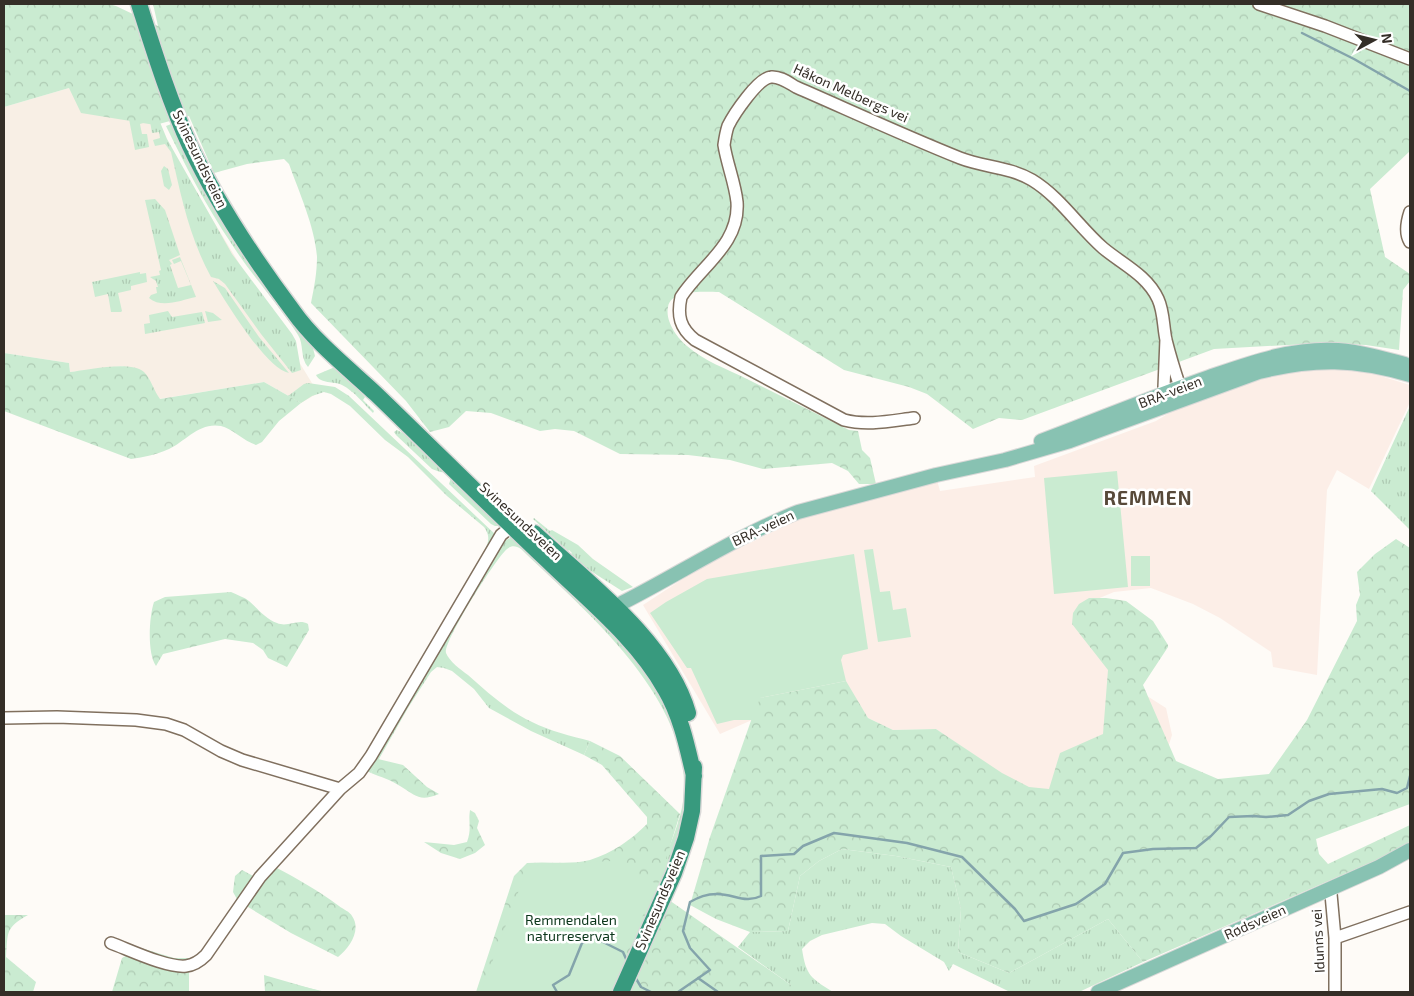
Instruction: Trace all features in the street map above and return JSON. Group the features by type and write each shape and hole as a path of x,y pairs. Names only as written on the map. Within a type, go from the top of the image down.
{"highway":[{"name":"Svinesundsveien","path":"139,4 167,88 190,146 241,239 293,312 317,338 418,433 512,526 610,612"},
{"name":"Svinesundsveien","path":"286,300 297,308 374,381 610,612 665,688 679,716 694,776 692,811 686,838 674,873 621,992"}],"main road":[{"name":"BRA-veien","path":"936,476 1024,448 1180,387 1264,359 1307,351 1337,350 1364,353 1410,366"},
{"name":"BRA-veien","path":"610,612 732,543 777,520 817,506 984,466 1070,442 1258,372 1309,362 1344,362 1410,375"},
{"name":"Rødsveien","path":"1098,992 1379,867 1410,850"}],"street":[{"path":"1259,4 1325,26 1410,60"},
{"name":"Håkon Melbergs vei","path":"914,418 862,424 844,420 695,340 684,330 681,323 679,306 681,297 726,244 735,225 737,202 724,145 728,127 748,97 765,79 770,77 782,78 796,87 962,159 1005,170 1032,180 1059,202 1104,248 1152,288 1162,313 1166,339"},
{"path":"1410,212 1408,238 1410,242"},
{"path":"1166,339 1180,387 1176,402 1164,394 1166,339"},
{"path":"112,943 169,964 184,966 200,961 206,955 260,877 340,789 359,774 501,535 512,526"},
{"path":"4,718 57,717 136,720 170,725 184,730 221,751 242,760 340,789"},
{"name":"Idunns vei","path":"1329,889 1335,938 1335,992"},
{"path":"1335,938 1410,912"}],"shaded area":[{"path":"69,88 155,125 318,393 301,403 264,382 159,399 156,394 123,366 70,372 69,363 4,353 4,107"},
{"path":"1341,369 1374,374 1410,385 1410,402 1369,489 1337,470 1327,490 1317,675 1273,667 1271,652 1220,618 1193,604 1151,588 1114,592 1090,602 1133,687 1166,708 1172,735 1158,779 1049,806 936,729 893,730 868,718 845,681 760,698 752,720 720,734 643,605 704,565 808,515 937,480 940,491 1035,477 1034,466 1156,421 1174,410 1285,371"}],"green space":[{"path":"4,4 109,4 158,26 153,4 1410,4 1410,151 1370,189 1385,257 1410,274 1410,281 1403,290 1399,350 1366,345 1325,343 1214,349 1022,420 999,418 973,429 927,394 909,387 844,370 719,292 698,292 675,297 670,301 668,307 670,323 683,343 716,364 849,430 858,431 862,450 870,458 876,484 859,484 848,471 832,463 763,469 730,460 688,455 620,454 574,431 555,429 540,431 491,413 466,411 449,427 430,432 406,401 311,303 316,269 316,246 306,210 289,164 284,159 247,164 214,173 189,116 155,125 81,113 69,88 4,107"},
{"path":"128,114 157,115 167,139 232,254 296,341 301,370 292,373 225,284 219,279 211,277 191,231 171,152 165,144 155,146 153,140 160,138 159,132 152,133 150,121 140,124 142,134 147,134 149,147 135,150"},
{"path":"174,123 312,344 315,356 308,367 298,335 239,255 196,185 166,126"},
{"path":"164,166 168,169 172,185 169,190 164,186 161,171"},
{"path":"155,199 165,210 180,255 169,260 172,264 170,265 178,288 191,285 181,261 174,264 172,260 180,257 196,297 166,303 160,303 149,298 157,293 156,287 158,287 156,281 150,277 160,275 159,271 161,270 145,200"},
{"path":"140,272 140,274 146,273 147,282 131,286 131,290 118,293 121,312 111,312 108,294 95,297 92,282"},
{"path":"213,281 225,288 259,337 289,373 280,369 258,348"},
{"path":"168,311 172,317 202,312 205,323 145,334 144,324 150,323 149,315"},
{"path":"205,311 213,313 222,320 208,322"},
{"path":"4,353 69,363 70,372 119,366 138,368 144,372 160,399 264,382 301,403 279,421 262,442 256,445 225,427 213,426 199,429 175,446 164,451 150,456 131,459 4,411"},
{"path":"335,367 347,376 365,397 363,400 374,411 373,413 355,394 346,388 339,384 321,380 316,375"},
{"path":"308,383 335,387 349,396 497,536 375,744 371,745 480,559 488,543 488,535 484,527 447,496 408,457 385,440 350,406 331,394 324,392 312,396 301,403 288,396"},
{"path":"1410,406 1410,530 1371,491"},
{"path":"397,430 424,444 451,473 432,469 396,435 394,432"},
{"path":"1117,471 1128,587 1054,594 1044,478"},
{"path":"451,478 458,478 496,517 499,526 491,524 449,484"},
{"path":"534,518 550,531 552,530 578,545 593,559 633,587 622,591 586,568"},
{"path":"512,537 612,627 659,682 688,763 682,839 632,957 680,816 683,802 682,765 672,729 654,694 631,661 575,600 521,549 514,546 507,549 492,568 461,618 447,646 446,653 459,668 498,701 515,712 546,728 590,741 584,755 531,731 489,708 474,689 452,671 437,667 431,672 408,708 371,773 365,770 501,543"},
{"path":"1396,539 1410,548 1410,804 1316,839 1319,854 1328,864 1410,825 1410,842 1388,855 1143,962 1108,919 1009,973 958,952 961,909 951,867 896,856 842,849 819,861 800,876 788,931 750,932 716,919 690,905 710,837 759,698 846,681 868,718 893,730 936,729 1002,773 1029,787 1049,789 1060,753 1103,734 1108,670 1072,624 1073,613 1079,604 1089,598 1106,598 1126,601 1153,621 1168,645 1143,685 1176,761 1218,779 1269,774 1307,720 1357,621 1356,605 1360,595 1357,572 1375,554"},
{"path":"873,549 880,592 890,591 893,610 906,608 911,637 878,642 864,550"},
{"path":"854,554 868,649 843,655 841,660 846,681 760,698 752,720 734,720 717,724 691,668 687,668 650,613 707,579"},
{"path":"1131,556 1150,556 1150,586 1131,586"},
{"path":"231,592 247,600 277,623 304,622 308,624 309,630 287,667 268,658 263,650 253,643 225,639 163,654 156,666 150,644 151,616 154,602 165,597"},
{"path":"590,741 620,756 680,814 656,891 791,985 791,992 476,992 514,876 527,863 590,860 606,854 621,845 647,824 647,817 602,765 584,755"},
{"path":"378,759 403,765 427,787 439,794 427,798 418,797 393,782 371,773"},
{"path":"470,810 475,813 479,821 477,828 485,845 475,853 460,859 441,853 424,842 454,845 467,842"},
{"path":"842,849 896,856 951,867 961,909 958,952 1009,973 1108,919 1143,962 1079,992 1010,992 953,964 949,971 944,962 885,924 872,923 822,935 810,941 802,949 808,971 819,983 833,992 791,992 791,985 738,947 750,932 788,931 800,876 819,861"},
{"name":"Remmendalen naturreservat","path":"611,861 657,884 625,955 623,970 614,992 481,992 528,866"},
{"path":"275,867 316,890 351,915 355,921 355,933 350,944 338,957 291,933 238,901 233,892 235,876 242,870 255,877"},
{"path":"4,915 28,915 11,927 6,957 36,982 33,992 4,992"},
{"path":"141,948 174,958 191,958 189,992 112,992 122,958"},
{"path":"264,975 323,992 265,992"},
{"path":"288,983 326,992 288,992"}],"waterway":[{"path":"1302,33 1354,59 1410,91"},
{"path":"678,992 710,970 690,948 683,931 690,902 713,894 723,894 745,899 761,896 761,856 794,854 803,846 834,833 907,843 962,857 1015,909 1024,921 1076,904 1105,884 1123,853 1153,849 1196,848 1211,836 1229,817 1288,815 1309,801 1329,794 1382,789 1397,793 1407,788 1410,776"},
{"path":"557,992 553,985 569,975 582,943 595,938 623,952 627,961"},
{"path":"635,977 641,987 651,992"},
{"path":"698,978 718,992"}],"district":[{"name":"REMMEN","path":"1148,498"}]}
